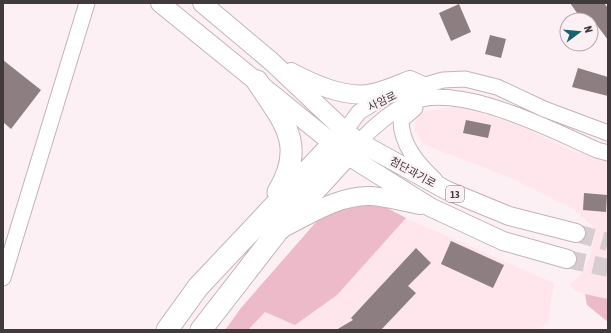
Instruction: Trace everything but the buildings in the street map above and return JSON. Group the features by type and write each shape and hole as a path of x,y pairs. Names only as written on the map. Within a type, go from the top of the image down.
{"highway":[{"path":"257,81 282,120 289,134 292,155 287,177 262,217"},
{"path":"167,330 198,287 262,217 346,143"},
{"path":"201,330 346,143"}],"main road":[{"name":"13","path":"160,3 257,81 346,143 430,207 503,241 567,259"},
{"name":"13","path":"202,3 272,62 346,143"},
{"path":"272,62 305,79 345,93 370,94 410,80 423,92"},
{"name":"첨단과기로","path":"346,143 446,190 509,216 576,233"},
{"path":"277,232 324,207 350,197 373,196 430,207"}],"street":[{"path":"3,278 87,3"},
{"name":"사암로","path":"346,143 373,127 423,92 444,80 465,79 497,87 544,109 608,133"},
{"name":"사암로","path":"423,92 401,120 401,130 405,142 412,154 424,170 446,190"},
{"name":"사암로","path":"346,143 359,112 384,97 423,92 482,102 597,150 608,152"}],"shaded area":[{"path":"468,105 503,117 570,150 608,161 608,299 576,291 569,285 580,275 590,257 596,230 573,209 513,179 423,144 415,131 415,119 425,111"},
{"path":"376,202 406,218 337,295 295,325 265,312 248,330 225,330 241,308 323,214 338,205"},
{"path":"406,218 554,283 548,323 534,330 248,330 265,312 337,295"},
{"path":"585,294 608,299 608,322 587,305"}],"tunnel":[{"path":"576,233 608,242"},
{"path":"567,259 608,268"}]}
